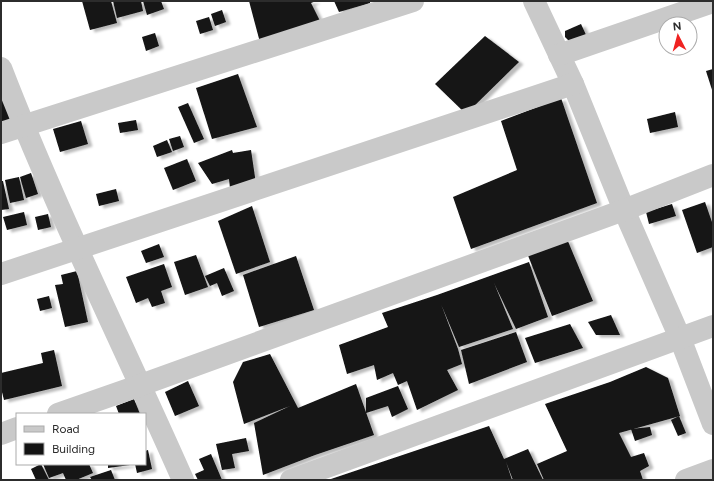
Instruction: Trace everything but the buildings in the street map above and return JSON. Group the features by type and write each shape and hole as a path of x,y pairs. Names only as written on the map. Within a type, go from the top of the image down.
{"street":[{"path":"1,133 413,1"},
{"path":"534,1 573,84 624,210 680,338 713,424"},
{"path":"559,55 713,2"},
{"path":"1,68 24,126 77,248 141,385 183,480"},
{"path":"1,274 573,84"},
{"path":"61,413 624,210 713,175"},
{"path":"291,480 713,326"},
{"path":"1,434 16,428"},
{"path":"686,480 713,470"}]}
